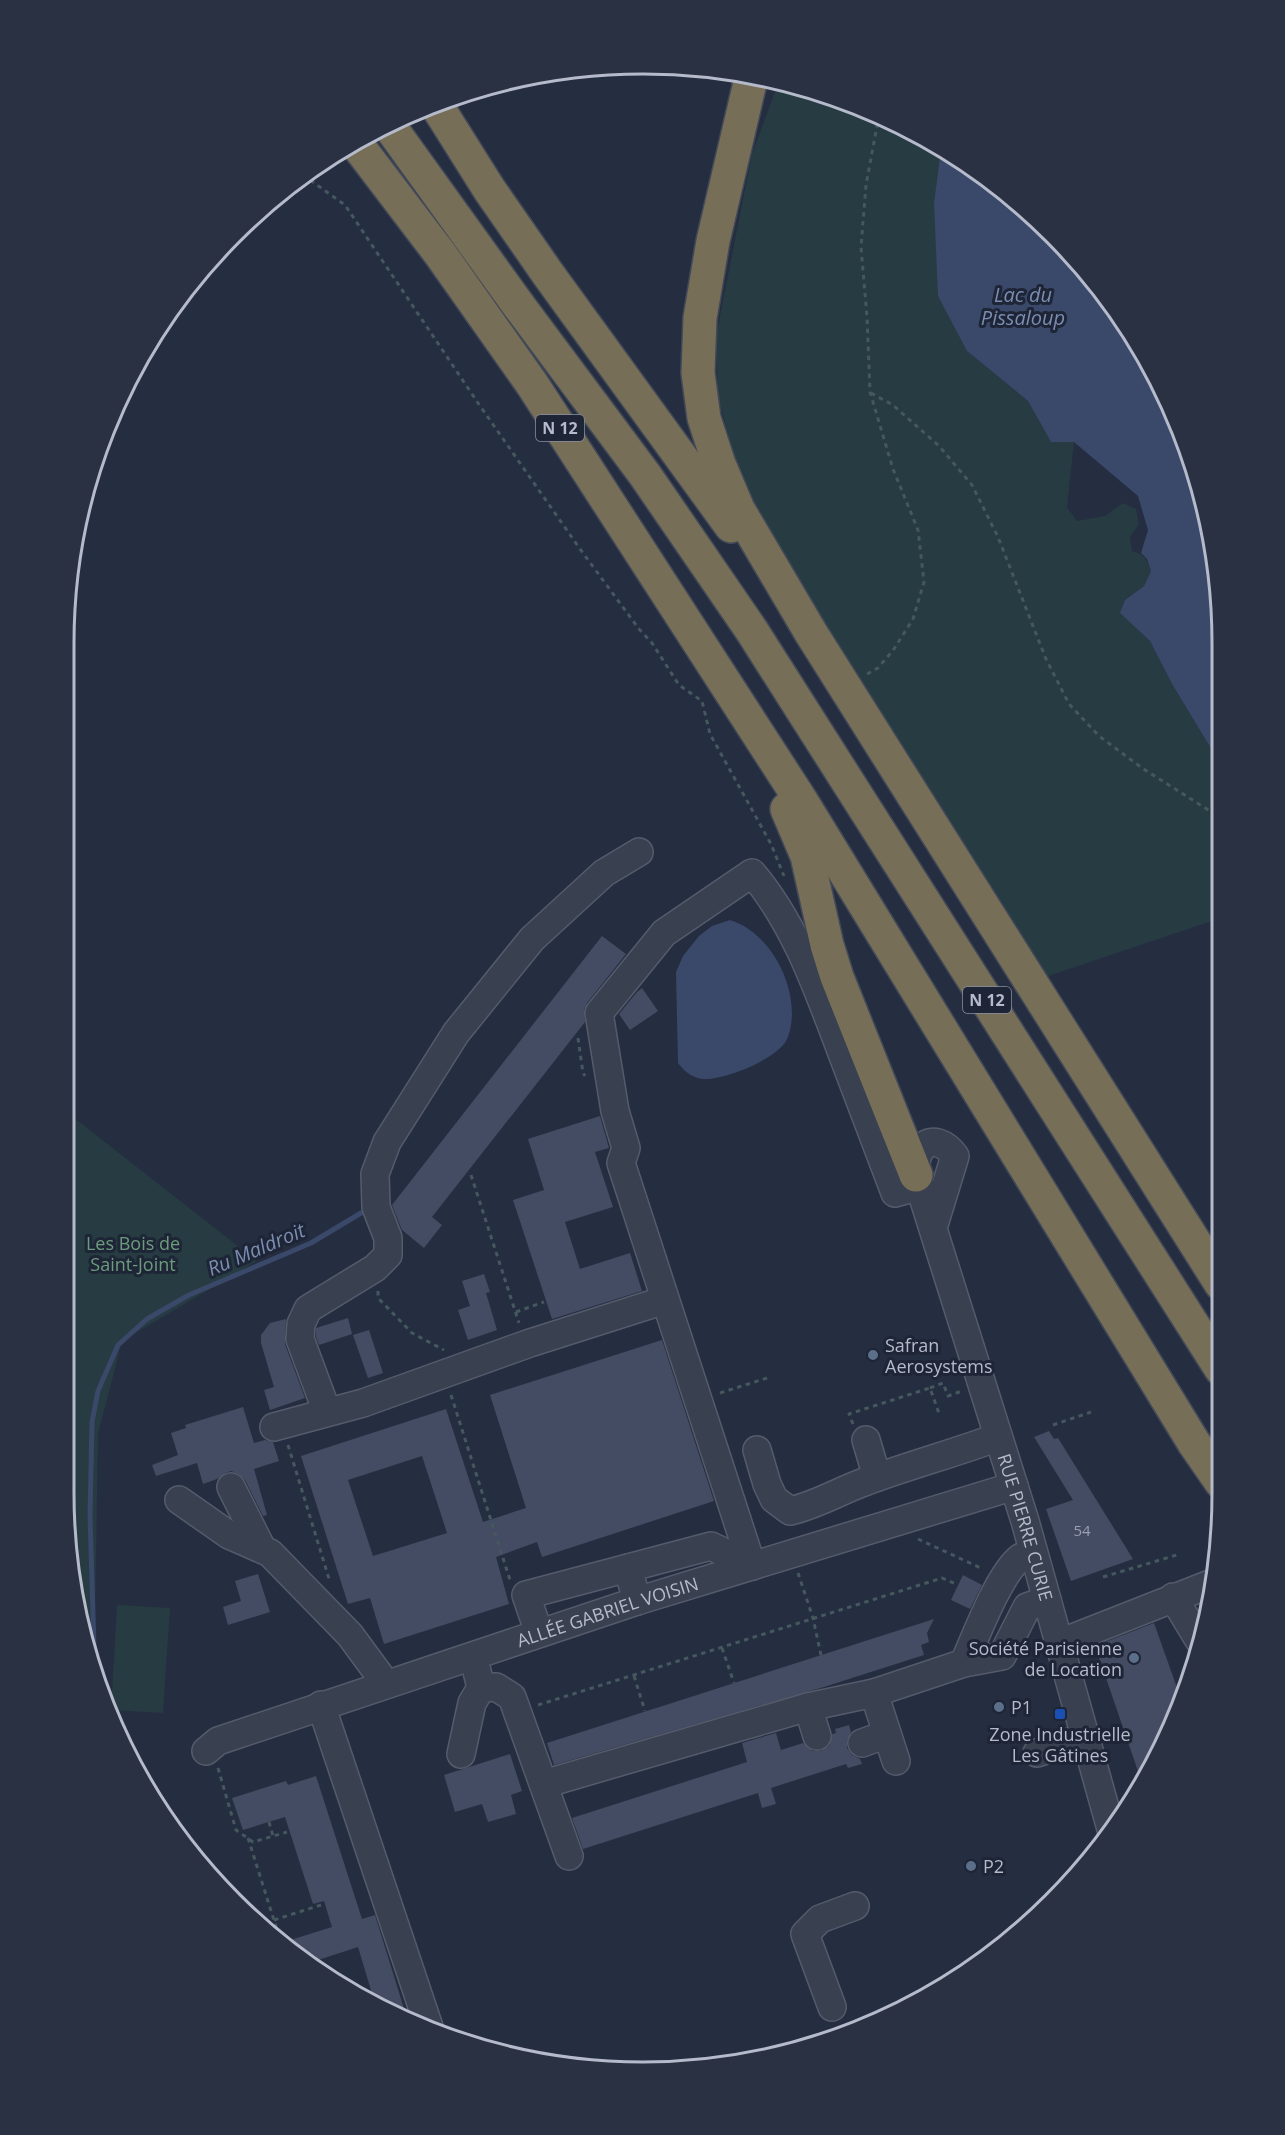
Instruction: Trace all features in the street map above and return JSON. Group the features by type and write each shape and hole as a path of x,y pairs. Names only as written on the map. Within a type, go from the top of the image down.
{"highway":[{"path":"750,83 713,241 700,318 698,373 704,418 719,464 738,509 811,633 1212,1270"},
{"path":"440,111 489,189 548,274 634,390 784,602 811,633"},
{"name":"N 12","path":"393,131 512,297 645,475 752,631 1212,1355"},
{"name":"N 12","path":"360,149 441,255 532,384 752,723 1212,1469"},
{"path":"752,723 756,756 786,807 807,856 827,945 837,977 917,1180"}],"street":[{"path":"327,1412 300,1339 301,1324 308,1309 375,1268 388,1255 388,1238 376,1207 375,1174 387,1142 456,1033 532,939 604,873 639,852"},
{"path":"752,1566 621,1163 626,1148 615,1111 599,1013 664,933 752,873 768,892 793,936 817,986 895,1193 917,1180 916,1161 921,1149 930,1144 941,1143 955,1156 933,1228"},
{"name":"RUE PIERRE CURIE","path":"917,1180 1034,1553 1037,1604 1060,1643 1108,1819"},
{"path":"278,1426 363,1403 447,1364 526,1344 666,1300"},
{"path":"757,1450 767,1484 774,1498 790,1511 810,1507 830,1496 877,1477 998,1437"},
{"path":"866,1440 877,1477"},
{"name":"ALLÉE GABRIEL VOISIN","path":"209,1748 218,1741 321,1705 637,1601 1014,1486"},
{"path":"231,1487 262,1549"},
{"path":"179,1500 229,1535 270,1553 350,1635 386,1684"},
{"path":"539,1633 526,1595 711,1546 752,1566"},
{"path":"964,1663 982,1620 1001,1585 1020,1558 1034,1553"},
{"path":"628,1568 637,1601"},
{"path":"544,1784 807,1707 874,1693 964,1663 1002,1656 1037,1604 1001,1585"},
{"path":"1060,1643 1204,1586"},
{"path":"1173,1597 1194,1632"},
{"path":"461,1754 472,1703 481,1688 473,1655"},
{"path":"481,1688 496,1687 512,1697 519,1711 569,1856"},
{"path":"874,1693 896,1761"},
{"path":"321,1705 335,1780 426,2018"},
{"path":"807,1707 817,1736"},
{"path":"862,1743 887,1734"},
{"path":"1037,1753 1085,1737"},
{"path":"832,2007 805,1935 820,1919 855,1905"}],"path":[{"path":"845,686 878,668 894,649 913,619 924,582 918,530 893,470 870,392 861,247 866,185 877,125"},
{"path":"311,180 345,205 478,403 580,549 639,629 652,643 679,685 702,701 710,734 771,844 784,876"},
{"path":"870,392 893,405 939,446 972,485 998,537 1046,659 1069,704 1099,736 1142,768 1212,812"},
{"path":"471,1175 526,1344"},
{"path":"385,1286 378,1292 378,1299 447,1364 513,1587 526,1595"},
{"path":"516,1312 544,1302"},
{"path":"698,1401 767,1378"},
{"path":"849,1414 943,1383 948,1396 982,1383"},
{"path":"930,1388 940,1416"},
{"path":"1053,1425 1091,1412"},
{"path":"278,1426 331,1584"},
{"path":"893,1523 896,1529 1001,1585"},
{"path":"792,1554 813,1618 821,1655"},
{"path":"1103,1577 1180,1554"},
{"path":"519,1711 942,1578 958,1585"},
{"path":"722,1647 734,1683"},
{"path":"633,1675 645,1711"},
{"path":"209,1748 236,1830 253,1842 287,1832"},
{"path":"269,1822 273,1836"},
{"path":"248,1838 276,1928"},
{"path":"274,1920 321,1905"}],"green space":[{"path":"776,89 860,117 894,132 940,158 934,203 967,351 1028,401 1051,442 1074,442 1067,507 1077,521 1105,516 1123,503 1136,509 1139,524 1130,537 1132,551 1144,558 1151,571 1144,586 1125,600 1121,613 1150,641 1172,684 1212,750 1212,921 1045,977 780,552 739,474 718,397 716,336 752,154"},
{"name":"Les Bois de Saint-Joint","path":"74,1118 257,1261 122,1341 98,1434 95,1645 84,1604 75,1530"},
{"path":"117,1605 170,1608 163,1713 117,1710 112,1696"}],"water":[{"name":"Lac du Pissaloup","path":"940,158 989,191 1018,215 1070,267 1116,326 1153,391 1181,460 1201,531 1207,568 1212,642 1212,750 1172,684 1150,641 1120,613 1125,600 1144,586 1151,571 1147,559 1141,553 1148,530 1138,496 1074,442 1051,442 1028,401 967,351 938,296 934,203"},
{"path":"730,920 745,927 759,938 781,968 788,985 792,1020 788,1037 775,1053 738,1072 704,1079 689,1074 678,1063 676,972 683,956 699,936 712,926"}],"building":[{"path":"602,936 626,954 587,1003 584,1009 585,1022 432,1217 442,1225 424,1248 402,1230 392,1205"},
{"path":"642,988 658,1011 630,1030 619,1014"},
{"path":"600,1116 609,1148 595,1152 613,1207 565,1222 580,1269 630,1253 642,1291 552,1319 513,1200 544,1190 528,1139"},
{"path":"484,1274 490,1292 486,1293 497,1330 468,1340 458,1310 470,1306 462,1281"},
{"path":"348,1318 352,1334 319,1345 316,1328"},
{"path":"286,1319 285,1344 305,1398 270,1410 264,1390 274,1387 261,1343 261,1335 270,1323"},
{"path":"369,1330 383,1373 368,1378 353,1335"},
{"path":"662,1340 714,1501 542,1557 537,1542 496,1557 509,1604 384,1644 370,1598 348,1604 301,1456 446,1409 483,1522 526,1508 490,1395","holes":["422,1456 447,1533 373,1556 348,1480"]},
{"path":"243,1407 254,1443 265,1440 273,1442 279,1461 254,1469 267,1515 263,1516 245,1480 239,1474 231,1471 203,1484 197,1463 156,1476 152,1465 178,1455 171,1433 186,1428 185,1425"},
{"path":"1049,1431 1054,1439 1058,1438 1133,1559 1071,1581 1046,1509 1073,1500 1034,1437"},
{"path":"258,1574 270,1612 228,1625 223,1607 241,1601 235,1581"},
{"path":"963,1575 982,1585 970,1609 951,1600"},
{"path":"934,1619 927,1633 929,1642 921,1645 924,1655 824,1687 554,1765 547,1743"},
{"path":"1154,1623 1177,1687 1153,1744 1138,1771 1095,1646"},
{"path":"849,1725 851,1732 847,1740 847,1748 852,1755 860,1759 862,1764 848,1768 846,1764 771,1788 776,1804 762,1808 758,1793 583,1849 572,1818 747,1762 742,1743 776,1733 781,1750 803,1743 813,1751 821,1751 829,1746 832,1734 836,1733 835,1729"},
{"path":"510,1754 522,1791 511,1795 516,1814 488,1822 482,1804 455,1812 444,1775"},
{"path":"316,1776 362,1919 375,1915 404,2009 372,1992 358,1947 318,1960 291,1940 332,1927 324,1901 313,1904 285,1817 243,1830 232,1798 286,1781 288,1785"}],"waterway":[{"name":"Ru Maldroit","path":"94,1643 90,1515 92,1422 98,1391 118,1345 147,1319 189,1295 311,1243 361,1213"}],"place":[{"name":"Safran Aerosystems","path":"873,1355"},
{"name":"Société Parisienne de Location","path":"1134,1658"},
{"name":"P1","path":"999,1707"},
{"name":"Zone Industrielle Les Gâtines","path":"1060,1714"},
{"name":"P2","path":"971,1866"}]}
